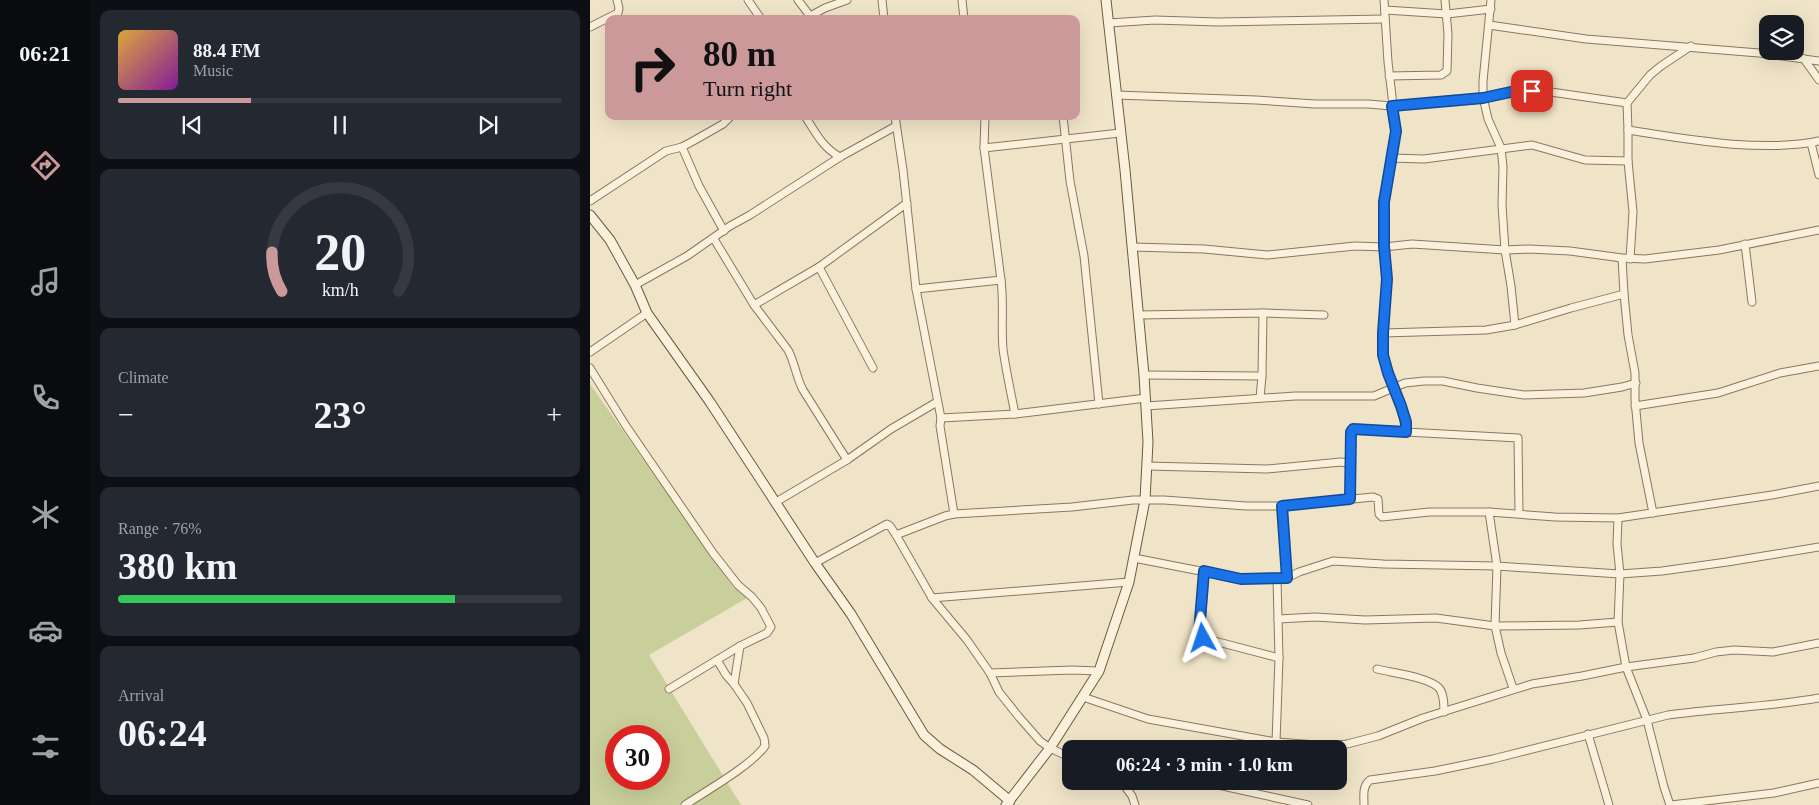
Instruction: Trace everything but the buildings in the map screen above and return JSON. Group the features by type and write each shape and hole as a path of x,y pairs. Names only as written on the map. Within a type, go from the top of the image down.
{"main road":[{"path":"590,215 610,240 648,313 710,402 855,621 927,739 973,770 1008,803 1050,748 1099,671 1128,582 1145,500 1148,442 1144,376 1106,0"}],"street":[{"path":"614,15 618,13 620,8 617,0"},
{"path":"748,0 758,15"},
{"path":"798,0 809,15"},
{"path":"812,15 847,0"},
{"path":"882,0 884,15"},
{"path":"962,0 964,15"},
{"path":"1384,0 1389,76 1396,131 1384,202 1387,293 1383,333 1385,365 1395,387 1406,422 1406,432"},
{"path":"1389,76 1445,74 1447,71 1447,14 1445,0"},
{"path":"1491,0 1483,98 1488,119 1501,148 1505,250 1515,325"},
{"path":"1385,10 1447,14 1491,9"},
{"path":"1109,23 1155,20 1218,22 1386,19"},
{"path":"590,27 605,20"},
{"path":"1489,25 1586,39 1691,46 1759,54"},
{"path":"1630,259 1633,212 1628,161 1627,103 1660,66 1691,46"},
{"path":"1804,59 1819,61"},
{"path":"1804,59 1819,80"},
{"path":"1116,95 1392,106 1483,98 1514,91 1544,91 1627,103"},
{"path":"590,201 666,151 682,147 728,120"},
{"path":"808,120 830,152 840,158"},
{"path":"895,120 907,203 910,250 941,418 940,426 954,514"},
{"path":"985,120 984,148 1003,296 1001,317 1003,351 1015,414"},
{"path":"1063,120 1064,139 1084,256 1100,404"},
{"path":"634,285 663,271 840,158 896,126"},
{"path":"1628,130 1688,139 1758,146 1819,141"},
{"path":"984,148 1120,133"},
{"path":"1811,143 1819,175"},
{"path":"1392,158 1424,159 1537,145 1585,160 1628,161"},
{"path":"682,147 699,186 724,231"},
{"path":"754,305 819,268 907,203"},
{"path":"1132,247 1204,249 1268,255 1356,246 1412,244 1505,250 1570,251 1630,259 1645,259 1692,254 1819,230"},
{"path":"714,238 754,305 788,350 803,390 847,460"},
{"path":"1745,244 1752,302"},
{"path":"1622,258 1624,294 1636,383 1635,406 1639,443 1653,513"},
{"path":"819,268 874,368"},
{"path":"916,289 1001,280"},
{"path":"1383,333 1486,330 1515,325 1624,294"},
{"path":"590,352 648,313"},
{"path":"1260,398 1263,313"},
{"path":"1138,315 1263,313 1324,315"},
{"path":"1635,406 1718,394 1780,373 1819,366"},
{"path":"590,368 626,426 713,553 738,585 761,608 771,627 767,633 740,646 670,690"},
{"path":"1144,376 1262,376"},
{"path":"941,418 1015,414 1100,404 1219,402 1296,396 1374,396 1405,383 1437,380 1476,388 1524,394 1584,393 1636,383"},
{"path":"776,502 847,460 891,429 937,402"},
{"path":"1350,499 1351,432 1353,429 1518,438 1519,514"},
{"path":"1147,466 1267,469 1341,462 1351,464"},
{"path":"896,535 954,514 1072,507 1145,500 1218,506 1282,506 1376,497 1382,516 1429,512 1489,512 1555,517 1618,518 1819,486"},
{"path":"1282,506 1287,578"},
{"path":"1489,512 1497,566 1495,626 1513,688"},
{"path":"1618,518 1617,544 1620,574 1618,622 1626,667 1647,720 1664,787 1671,805 1705,803 1774,793 1819,783"},
{"path":"815,563 887,524 890,526 932,598 957,626 990,673 999,692 1040,741 1062,754"},
{"path":"1134,558 1241,579 1287,578 1299,572 1333,562 1497,566 1620,574 1727,562 1819,547"},
{"path":"1204,571 1200,636 1279,658"},
{"path":"1276,740 1276,689 1279,658 1277,579"},
{"path":"932,598 1128,582"},
{"path":"1278,619 1315,617 1365,620 1436,618 1495,626 1579,625 1618,622"},
{"path":"1347,744 1378,736 1398,726 1513,688 1626,667 1694,658 1725,651 1773,652 1819,643"},
{"path":"734,684 740,646"},
{"path":"685,805 725,779 757,755 765,746 764,738 755,718 717,660"},
{"path":"1377,670 1431,683 1440,689 1444,712"},
{"path":"990,673 1099,671"},
{"path":"1083,697 1148,719 1265,740"},
{"path":"1364,805 1365,787 1366,783 1370,780 1435,771 1493,759 1647,720 1696,711 1772,705 1819,698"},
{"path":"1588,734 1609,805"},
{"path":"1128,790 1135,805"},
{"path":"1240,790 1308,805"}],"green space":[{"path":"590,384 733,587 747,598 649,655 741,805 590,805"}],"route":[{"path":"1203,638 1199,633 1204,571 1241,579 1287,578 1282,506 1350,499 1351,432 1353,429 1406,432 1406,422 1383,355 1387,293 1384,202 1396,131 1392,106 1483,98 1520,90 1532,91"}]}
